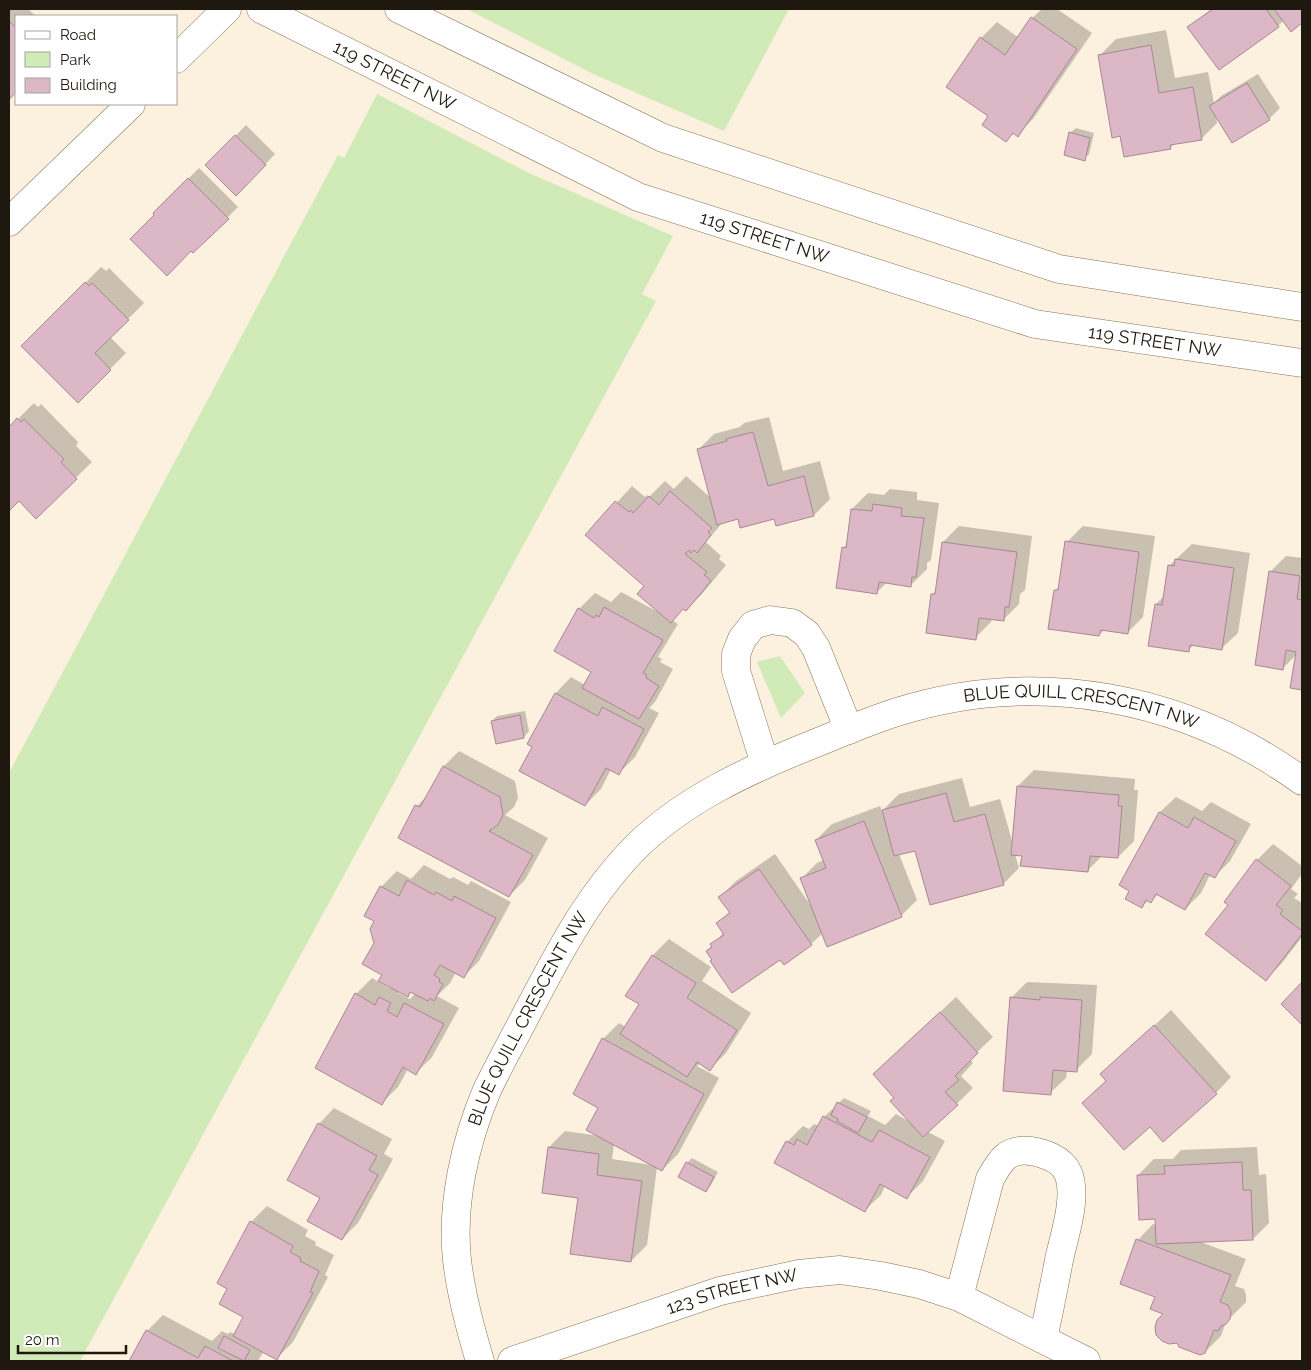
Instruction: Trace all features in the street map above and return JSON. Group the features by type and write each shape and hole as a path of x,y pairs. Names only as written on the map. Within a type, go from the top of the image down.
{"street":[{"path":"178,57 227,9"},
{"name":"119 STREET NW","path":"261,9 638,197 1035,324 1302,363"},
{"path":"400,9 663,138 701,151 1059,269 1302,307"},
{"path":"9,222 129,105"},
{"path":"766,764 736,671 736,654 742,639 753,625 770,620 792,624 807,634 816,648 849,730"},
{"name":"BLUE QUILL CRESCENT NW","path":"480,1361 461,1290 456,1228 464,1163 473,1128 487,1091 563,944 610,875 641,842 673,816 735,778 897,712 970,696 1014,691 1066,692 1104,696 1170,714 1204,726 1265,756 1302,781"},
{"path":"959,1297 990,1179 1000,1162 1010,1153 1024,1150 1043,1153 1057,1161 1067,1171 1071,1183 1070,1207 1043,1338"},
{"name":"123 STREET NW","path":"512,1361 720,1291 799,1274 840,1270 919,1284 959,1297 1086,1361"}],"green space":[{"path":"467,9 789,9 724,131 593,74"},
{"path":"377,94 529,173 673,236 642,294 656,301 80,1361 9,1361 9,773 338,155 344,158"},
{"path":"780,656 805,693 781,718 757,662"}],"building":[{"path":"1213,9 1266,9 1279,27 1219,70 1187,27"},
{"path":"1274,9 1302,9 1302,23 1291,32"},
{"path":"1031,17 1077,49 1018,137 1013,133 1006,142 982,125 988,116 946,87 980,37 1005,55"},
{"path":"9,21 15,27 15,93 9,100"},
{"path":"1151,45 1159,93 1193,87 1202,140 1170,145 1171,149 1124,157 1120,136 1112,138 1098,55"},
{"path":"1247,83 1270,120 1232,143 1209,106"},
{"path":"1069,132 1090,138 1085,161 1064,155"},
{"path":"235,135 266,165 236,196 205,165"},
{"path":"188,178 229,219 193,253 191,251 167,276 130,239"},
{"path":"85,282 89,286 92,283 129,320 95,353 111,370 78,403 21,346"},
{"path":"17,418 21,422 24,419 64,459 61,462 77,479 36,519 19,501 9,511 9,427"},
{"path":"753,432 768,486 804,476 814,516 776,526 774,519 740,528 738,519 717,525 697,449"},
{"path":"670,491 712,528 708,532 711,535 697,553 694,550 691,553 689,550 685,554 707,572 704,575 711,581 686,611 683,609 671,623 637,594 644,586 585,535 615,501 633,513 649,496 659,505"},
{"path":"873,504 902,508 901,516 924,518 916,577 912,577 911,587 879,582 877,594 836,588 842,547 846,548 851,509 872,511"},
{"path":"1065,541 1139,552 1128,634 1101,630 1099,636 1048,629 1054,590 1058,590"},
{"path":"942,542 1017,552 1009,607 1005,607 1004,621 979,618 976,640 926,633 931,594 935,594"},
{"path":"1175,559 1234,568 1222,650 1190,645 1189,652 1148,646 1155,604 1162,605 1168,565 1174,566"},
{"path":"1269,571 1300,576 1297,599 1302,600 1302,690 1290,688 1296,652 1286,650 1283,670 1255,665"},
{"path":"604,607 663,640 643,673 647,675 646,678 659,686 639,719 582,688 591,672 554,651 578,608 594,618 596,615 599,617"},
{"path":"555,693 598,716 602,707 644,729 619,775 606,768 585,806 519,771 532,747 527,744"},
{"path":"520,715 524,738 496,744 491,721"},
{"path":"443,766 500,797 503,815 498,825 489,831 533,855 509,897 398,838 415,805 420,807"},
{"path":"1017,786 1119,795 1118,806 1122,806 1118,858 1090,856 1088,872 1020,866 1022,856 1011,855"},
{"path":"946,793 954,822 985,814 1004,885 930,905 915,851 894,856 882,810"},
{"path":"1159,812 1188,828 1194,817 1236,841 1215,878 1205,873 1185,910 1156,894 1151,903 1146,900 1142,908 1125,899 1129,891 1119,885"},
{"path":"864,821 902,917 827,947 800,878 826,868 815,840"},
{"path":"1256,859 1291,886 1276,905 1283,910 1280,914 1302,931 1302,934 1266,981 1205,934 1228,905 1224,902"},
{"path":"759,869 812,945 784,965 780,960 732,993 710,961 712,960 706,951 712,947 710,944 724,935 716,923 730,913 718,897"},
{"path":"407,880 434,895 436,892 452,901 454,896 496,918 464,978 440,965 434,975 443,984 434,1001 430,998 428,1001 410,992 408,997 378,981 382,975 362,964 374,943 370,929 374,921 364,916 380,886 399,896"},
{"path":"652,955 696,983 687,998 737,1030 710,1071 697,1062 687,1077 620,1034 639,1004 625,996"},
{"path":"1302,982 1302,1025 1281,1004"},
{"path":"355,993 375,1005 379,997 391,1003 387,1011 397,1017 404,1003 444,1024 416,1075 403,1067 382,1105 315,1068"},
{"path":"1010,997 1040,1000 1040,997 1082,1000 1077,1072 1053,1070 1051,1095 1003,1091"},
{"path":"940,1012 978,1053 955,1076 959,1080 945,1092 958,1105 923,1137 890,1101 894,1098 873,1074"},
{"path":"1154,1025 1217,1094 1163,1142 1150,1127 1124,1150 1082,1103 1106,1081 1100,1074"},
{"path":"602,1038 704,1094 662,1171 586,1130 598,1108 573,1094"},
{"path":"837,1102 867,1117 858,1133 837,1121 838,1119 831,1115"},
{"path":"823,1116 872,1142 879,1130 930,1157 907,1199 880,1184 865,1212 774,1163 786,1141 794,1145 797,1139 807,1145"},
{"path":"318,1123 377,1156 369,1170 378,1175 342,1240 307,1221 320,1198 287,1180"},
{"path":"548,1147 599,1154 597,1175 642,1181 631,1262 570,1254 578,1198 542,1193"},
{"path":"686,1162 714,1177 706,1192 678,1177"},
{"path":"1242,1162 1243,1190 1251,1190 1253,1240 1156,1244 1155,1219 1139,1220 1137,1175 1165,1174 1164,1166"},
{"path":"250,1221 293,1246 290,1252 301,1258 300,1261 319,1271 310,1292 313,1293 277,1360 233,1336 243,1317 219,1304 227,1289 217,1283"},
{"path":"1136,1239 1231,1275 1220,1302 1228,1305 1231,1311 1230,1319 1218,1331 1214,1330 1205,1353 1200,1355 1179,1347 1177,1343 1169,1344 1162,1341 1156,1335 1155,1327 1157,1320 1163,1314 1150,1309 1155,1297 1120,1284"},
{"path":"146,1330 198,1358 205,1346 233,1361 129,1361"},
{"path":"224,1336 250,1350 244,1361 218,1348"}]}
